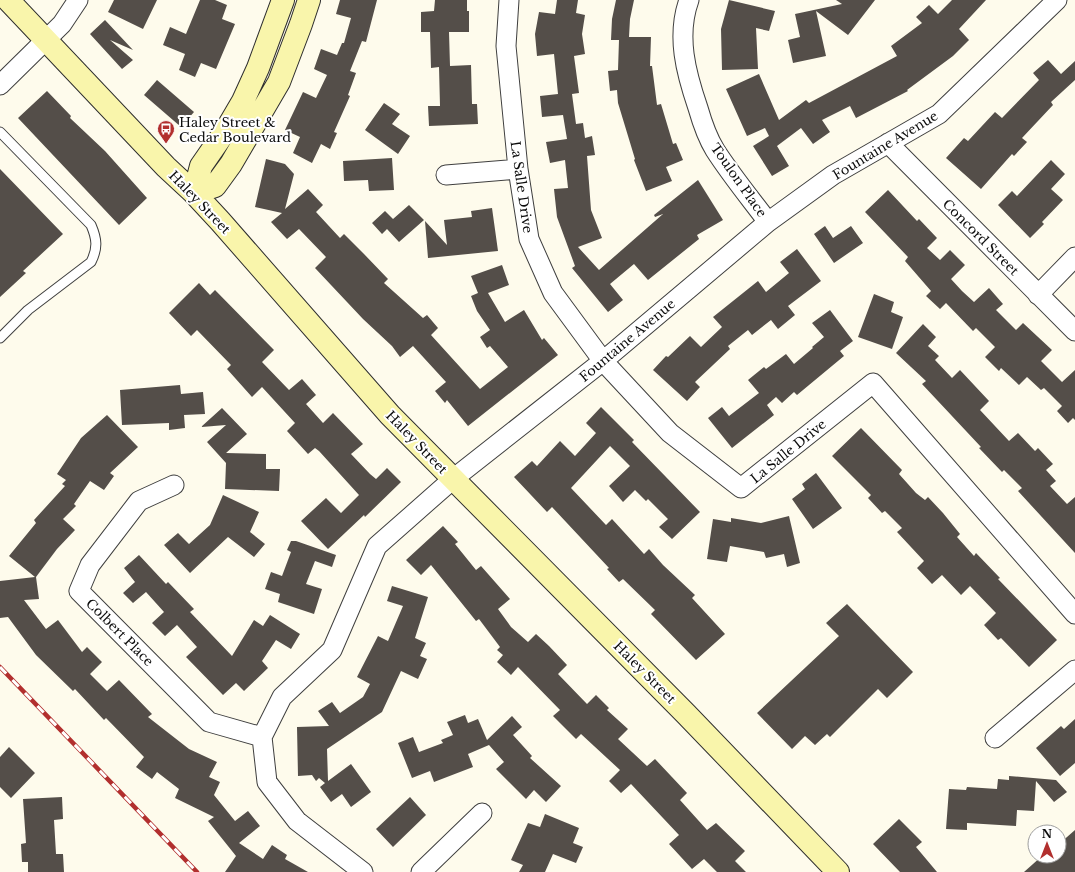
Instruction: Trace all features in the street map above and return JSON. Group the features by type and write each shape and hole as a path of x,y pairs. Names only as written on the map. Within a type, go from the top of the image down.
{"street":[{"name":"Haley Street","path":"8,0 166,167 194,192 390,415 686,714 838,872"},
{"path":"0,85 62,24 78,0"},
{"path":"194,192 201,166 226,130 258,68 282,0"},
{"path":"194,192 215,186 231,164 279,82 302,24 309,0"},
{"name":"La Salle Drive","path":"509,0 506,46 518,169 528,239 553,293 604,361 670,433 741,488 873,383 1075,614"},
{"name":"Toulon Place","path":"689,0 684,17 684,55 689,82 702,120 714,149 768,222"},
{"name":"Fountaine Avenue","path":"262,736 282,697 332,650 377,546 453,479 604,361 768,222 833,174 939,114 1057,0"},
{"name":"Concord Street","path":"888,143 1075,332"},
{"path":"446,174 518,169"},
{"path":"1038,296 1075,257"},
{"name":"Colbert Place","path":"174,485 139,501 90,565 79,591 209,722 262,736"},
{"path":"994,738 1075,670"},
{"path":"262,736 267,782 297,821 364,872"},
{"path":"421,872 482,813"}],"lane":[{"path":"0,132 91,225 96,237 96,251 91,262 28,310 0,338"}],"building":[{"path":"114,0 157,0 143,29 108,12"},
{"path":"200,0 215,0 227,5 222,19 235,24 216,69 201,63 195,77 179,70 185,54 163,45 170,27 186,34"},
{"path":"340,0 377,0 366,42 362,41 350,71 356,73 348,95 350,96 334,132 337,133 330,149 321,144 312,163 293,153 300,137 285,130 303,92 316,98 327,75 314,69 321,49 337,55 342,43 344,43 351,18 336,14"},
{"path":"435,0 467,0 467,11 469,11 469,32 449,32 450,66 471,65 472,104 477,104 478,124 429,126 428,106 440,106 439,67 431,68 430,32 421,32 421,12 434,11"},
{"path":"557,0 578,0 576,13 585,15 582,34 585,54 574,56 579,93 572,94 576,124 583,123 585,138 592,136 595,155 587,156 591,210 602,238 578,247 599,270 663,214 655,217 654,215 698,180 723,220 697,235 699,239 648,280 634,264 610,284 623,300 608,312 572,268 575,266 557,217 554,189 568,188 565,160 550,163 546,142 567,139 563,115 542,117 540,96 558,94 554,54 537,56 535,34 539,12 555,14"},
{"path":"616,0 634,0 630,19 629,37 651,37 650,66 652,66 657,105 661,104 673,144 676,143 683,160 666,167 672,181 646,191 634,160 635,159 618,103 617,90 610,91 608,71 618,70 619,40 611,40 612,19"},
{"path":"729,0 775,11 769,31 756,28 758,69 722,70 721,29"},
{"path":"836,0 875,0 848,35 816,11 826,56 793,63 788,40 800,37 795,14 842,4"},
{"path":"952,0 986,0 959,29 969,40 953,56 907,90 908,91 856,118 850,106 822,120 830,132 813,144 801,128 777,146 789,166 772,176 753,146 769,136 765,128 747,136 726,89 759,74 779,120 806,100 809,103 897,56 891,46 922,23 916,17 929,5 938,14"},
{"path":"105,20 133,50 110,40 133,60 122,69 90,34"},
{"path":"1048,60 1061,74 1075,61 1075,80 1051,102 1053,105 1022,138 1027,142 1014,156 1012,154 981,189 946,158 964,138 968,141 995,112 1002,118 1039,80 1033,73"},
{"path":"157,80 194,112 181,127 144,95"},
{"path":"47,91 71,116 70,118 105,151 147,198 119,225 18,118"},
{"path":"384,103 400,114 392,124 410,136 398,154 365,130"},
{"path":"392,158 394,190 369,191 368,180 344,181 343,161"},
{"path":"266,159 285,164 294,174 285,209 308,189 323,205 316,212 340,238 344,234 388,279 384,283 423,318 427,315 438,328 431,335 480,389 508,367 490,346 487,348 480,337 490,330 477,311 471,296 478,293 471,276 502,265 509,285 488,293 505,322 524,310 542,340 544,338 558,355 468,426 447,400 445,403 435,391 446,382 413,346 400,357 392,346 363,319 315,268 326,257 299,229 287,239 271,222 282,213 255,207"},
{"path":"1051,160 1065,174 1051,189 1063,200 1042,222 1044,224 1030,238 998,205 1012,191 1017,196"},
{"path":"0,169 63,234 23,271 26,273 0,297"},
{"path":"888,190 917,221 919,219 937,238 927,248 940,260 950,250 965,265 951,279 962,291 974,302 989,288 1003,304 996,310 1016,330 1023,323 1052,350 1041,361 1062,382 1075,370 1075,420 1073,418 1068,423 1057,411 1062,406 1044,388 1041,390 1027,377 1019,385 1001,368 999,371 985,357 995,347 976,328 973,331 946,303 940,309 926,296 931,291 905,261 908,257 865,212"},
{"path":"409,205 424,220 399,242 387,229 382,234 372,223 385,211 393,219"},
{"path":"492,208 498,251 428,258 425,221 447,245 444,220 472,217 471,211"},
{"path":"825,226 833,238 851,226 863,243 834,263 814,234"},
{"path":"797,249 821,281 788,306 795,315 778,329 771,320 752,335 748,330 728,346 730,349 695,382 700,387 687,401 653,370 666,356 668,357 690,336 701,347 722,327 713,317 758,281 766,292 789,273 780,262"},
{"path":"199,283 210,295 215,290 274,350 262,362 289,390 302,379 316,395 306,404 323,423 333,413 363,444 351,454 370,474 376,479 387,468 401,482 365,517 364,515 328,549 301,521 326,498 341,513 359,495 319,451 315,448 308,454 287,431 295,423 262,387 252,397 227,369 231,365 197,330 191,336 169,313"},
{"path":"874,294 894,302 891,312 903,317 892,349 858,337"},
{"path":"830,310 853,341 840,351 844,356 797,395 794,392 782,403 776,397 767,405 774,415 732,448 708,418 722,407 729,416 759,393 748,380 764,367 766,369 786,354 794,364 813,348 812,347 824,337 812,323"},
{"path":"923,324 936,337 928,346 939,356 935,360 952,378 960,370 989,401 980,410 1009,441 1018,433 1035,451 1038,448 1053,464 1046,470 1056,481 1050,486 1067,504 1075,497 1075,553 1018,491 1022,488 1004,470 1002,472 979,448 981,447 922,384 926,381 896,353"},
{"path":"180,385 181,394 203,392 205,414 184,415 185,428 169,430 169,423 122,425 120,390"},
{"path":"601,407 634,440 632,442 700,512 672,539 659,527 668,519 648,499 646,501 635,490 623,502 609,486 630,466 610,446 571,488 606,525 612,519 644,554 649,549 663,565 695,595 692,598 725,634 696,660 651,614 655,610 623,579 619,582 607,569 609,568 552,507 547,512 514,477 532,461 537,466 560,441 575,456 596,433 586,423"},
{"path":"222,408 247,434 226,453 266,454 266,469 280,469 279,491 225,489 226,463 207,442 226,425 201,427"},
{"path":"107,415 138,447 110,473 114,476 104,490 90,481 74,504 76,506 63,519 75,530 57,549 36,577 39,599 24,600 46,629 58,620 82,652 87,647 102,662 90,674 107,691 119,680 152,714 148,717 189,749 217,762 209,777 220,782 214,795 235,821 248,811 260,826 239,843 263,859 272,845 287,855 285,859 308,872 225,872 236,856 208,821 214,817 175,798 179,789 157,772 152,779 136,767 144,757 106,718 104,720 75,689 73,691 36,655 8,617 0,618 0,581 35,577 9,556 36,523 34,520 65,486 62,484 66,480 57,474 81,438"},
{"path":"861,428 902,470 899,474 916,493 925,500 928,497 943,513 960,534 957,537 974,556 976,553 1000,578 998,579 1057,640 1029,667 1001,638 998,640 984,625 996,613 970,586 961,595 942,575 932,584 917,568 924,561 897,532 902,528 885,511 882,513 868,498 871,495 832,456"},
{"path":"816,473 842,508 813,529 792,499 805,489 802,484"},
{"path":"223,495 259,512 250,532 265,544 254,557 228,537 190,573 164,545 178,533 189,544 210,525"},
{"path":"789,516 800,563 787,567 784,554 766,558 764,552 730,546 727,562 707,559 713,519 731,522 731,518 761,523"},
{"path":"443,526 458,542 455,544 476,570 481,566 510,599 498,609 511,627 528,642 536,634 549,646 567,665 558,674 587,704 596,695 609,708 607,710 628,729 618,739 647,766 655,759 687,793 680,800 707,830 716,823 745,851 735,861 746,872 717,872 704,859 692,869 669,844 679,835 631,784 621,793 609,781 620,770 581,734 576,739 553,716 560,710 518,667 511,675 497,662 503,655 497,650 500,647 479,619 476,621 431,565 421,575 406,560"},
{"path":"291,541 296,541 336,555 332,567 315,561 306,584 322,589 314,614 278,602 280,594 265,589 271,572 282,576 291,552 287,550"},
{"path":"139,555 166,584 168,582 194,609 190,612 232,656 254,620 263,626 270,615 300,634 291,649 276,640 262,661 268,668 244,691 236,683 223,695 186,657 197,647 177,625 165,636 152,623 164,612 146,592 133,603 123,593 135,582 124,568"},
{"path":"392,586 428,597 415,638 426,643 420,656 427,659 418,679 401,671 382,712 327,749 328,781 351,764 371,792 351,807 342,794 331,802 320,787 325,783 319,778 316,781 312,775 298,776 297,727 329,726 318,711 332,702 340,713 363,697 370,684 357,677 378,636 388,641 403,606 387,601"},
{"path":"847,604 913,672 887,698 878,689 830,737 827,734 815,745 805,736 792,749 757,713 839,636 826,623"},
{"path":"465,715 468,723 478,719 487,740 512,716 522,727 513,735 532,756 530,758 561,786 546,802 534,790 526,799 496,769 504,762 489,745 468,754 473,767 434,782 430,771 412,778 398,743 413,737 419,752 443,743 441,740 453,735 447,722"},
{"path":"1075,719 1075,763 1060,776 1036,748 1061,726 1064,729"},
{"path":"9,747 35,773 11,798 0,787 0,757"},
{"path":"1009,776 1056,780 1067,792 1054,802 1036,781 1034,811 1017,810 1016,826 967,823 967,830 946,829 949,789 966,790 967,787 997,789 998,779 1009,780"},
{"path":"62,797 63,819 54,820 56,854 63,854 64,872 28,872 28,862 22,862 21,844 26,843 23,799"},
{"path":"410,797 426,815 393,847 376,829"},
{"path":"545,814 579,828 573,843 583,847 576,863 553,854 545,872 519,872 523,865 511,860 528,823 540,827"},
{"path":"899,819 922,842 916,847 937,872 900,872 873,844"},
{"path":"1075,830 1075,872 1024,872 1033,864 1067,864 1067,837"}],"railway":[{"path":"0,667 197,872"}],"place":[{"name":"Haley Street & Cedar Boulevard","path":"166,144"}]}
